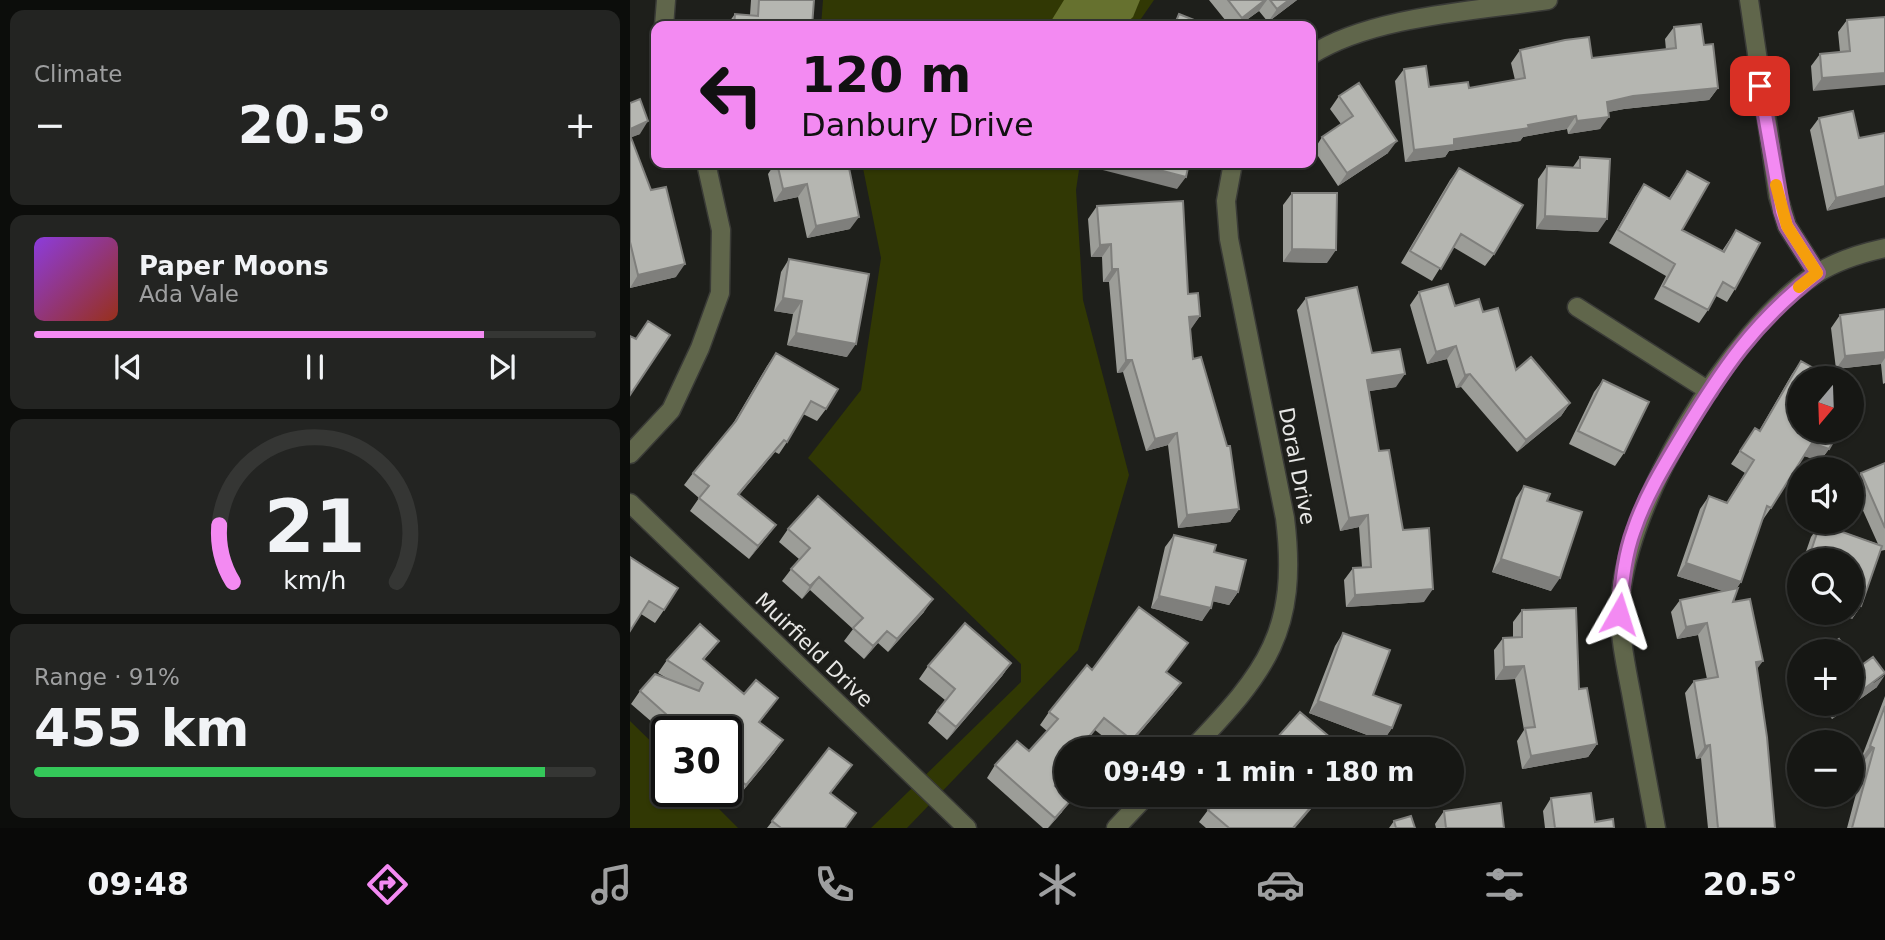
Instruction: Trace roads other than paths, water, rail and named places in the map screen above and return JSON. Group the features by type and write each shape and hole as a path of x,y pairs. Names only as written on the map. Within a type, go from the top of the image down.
{"street":[{"path":"664,21 666,0"},
{"path":"1316,52 1335,39 1379,27 1548,0"},
{"path":"1749,0 1778,196 1787,226 1817,273"},
{"path":"630,454 671,410 700,348 720,293 721,230 707,168"},
{"name":"Doral Drive","path":"1203,737 1255,680 1282,622 1290,559 1285,518 1229,239 1226,201 1232,168"},
{"path":"1656,828 1619,614 1633,531 1655,482 1709,391 1741,344 1781,302 1817,273 1864,253 1885,248"},
{"path":"1577,307 1709,391"},
{"name":"Muirfield Drive","path":"630,503 967,828"},
{"path":"1116,828 1136,807"}]}
